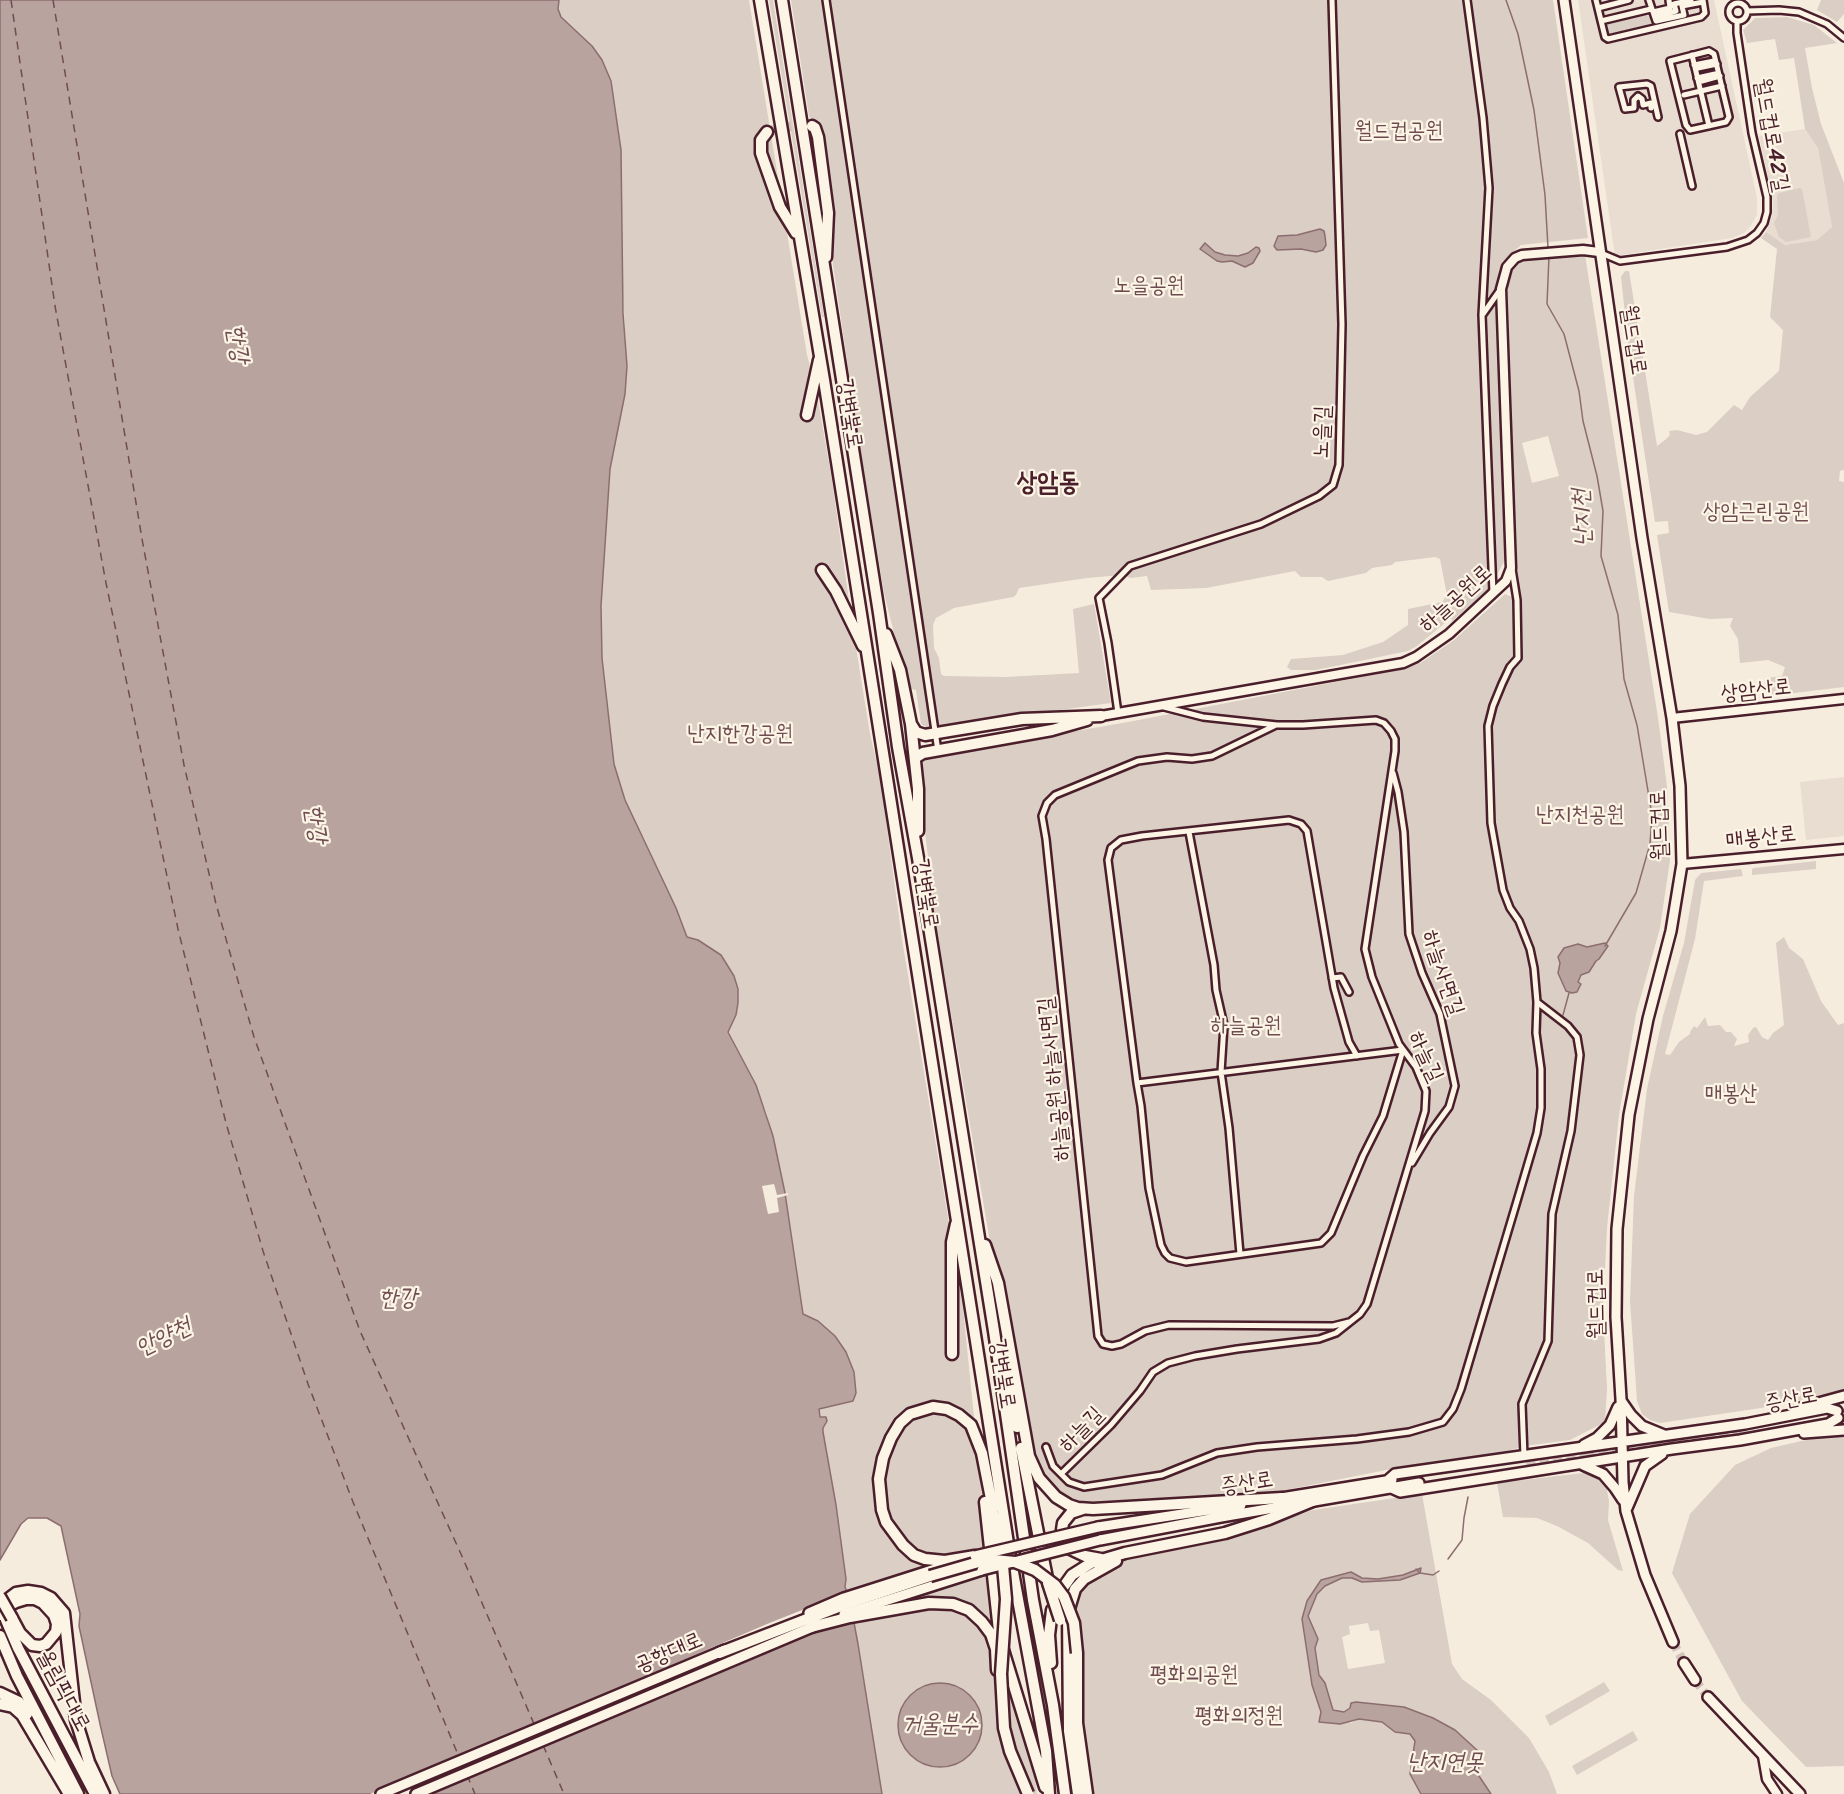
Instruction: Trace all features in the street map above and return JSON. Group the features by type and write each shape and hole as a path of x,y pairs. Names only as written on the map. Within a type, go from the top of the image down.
{"highway":[{"name":"강변북로","path":"760,0 820,354 1010,1556 1048,1769 1048,1794"},
{"name":"강변북로","path":"782,0 898,747 994,1331 1033,1600 1053,1705 1065,1794"},
{"path":"812,126 818,137 828,213 825,281"},
{"path":"767,132 761,140 761,153 780,207 799,239"},
{"path":"807,415 820,354"},
{"path":"822,570 836,591 868,660"},
{"path":"879,614 900,670 911,724 918,789 918,858"},
{"path":"911,724 916,732 925,735 1022,719 1101,716"},
{"path":"915,758 923,753 1054,730 1101,716"},
{"path":"1051,717 1056,725 1054,730"},
{"path":"974,1214 998,1283 1029,1456 1039,1478 1056,1497 1078,1508 1093,1509"},
{"path":"952,1354 952,1242 957,1218"},
{"path":"994,1331 1008,1380 1048,1583 1072,1656"},
{"path":"975,1556 945,1561 925,1559 914,1555 894,1535 886,1522 882,1510 879,1479 883,1458 900,1423 910,1414 921,1409 933,1407 947,1409 971,1425 976,1436 993,1509 1003,1566 1006,1599 1001,1674 1004,1728"},
{"path":"992,1433 988,1458 993,1509"},
{"path":"982,1462 1000,1640 1048,1794"},
{"path":"1103,1559 1085,1556 1064,1546 1061,1537 1063,1523 1077,1510 1282,1498"},
{"path":"1057,1596 1072,1575 1091,1563 1131,1552 1225,1533 1269,1519 1315,1500"},
{"path":"1087,1794 1077,1723 1068,1612 1075,1589 1084,1579 1131,1552"},
{"path":"719,1653 846,1604 930,1576 994,1560 1025,1565 1055,1585 1071,1610 1076,1635 1072,1656 1069,1731 1076,1788 1070,1794"},
{"path":"0,1605 16,1593 28,1591 41,1593 51,1598 64,1613 76,1720 89,1762 104,1794"},
{"path":"0,1597 6,1618 32,1645 46,1644 56,1632 57,1624 54,1615 43,1603 35,1599 26,1599 8,1606 6,1618"},
{"path":"812,1627 850,1617 929,1604 953,1604 969,1610 991,1634 996,1649 998,1707 1010,1751 1028,1794"},
{"name":"올림픽대로","path":"0,1605 18,1647 96,1794"},
{"path":"1052,1610 1049,1635 1053,1705"},
{"name":"올림픽대로","path":"0,1636 17,1676 78,1794"},
{"path":"0,1693 19,1702 69,1794"},
{"path":"0,1704 14,1707 22,1715 63,1781"},
{"name":"강변북로","path":"1060,1750 1076,1788"},
{"path":"1048,1769 1055,1794"}],"main road":[{"name":"월드컵로","path":"1564,0 1599,252 1672,718 1680,786 1682,864 1671,931 1648,1019 1629,1115 1617,1228 1616,1317 1626,1511 1645,1575 1673,1642"},
{"path":"1785,1417 1800,1408 1844,1396"},
{"path":"1579,1448 1597,1438 1610,1425 1621,1400 1636,1420 1648,1429 1665,1436"},
{"path":"1388,1484 1400,1492 1579,1465 1793,1431 1828,1424 1841,1414 1827,1408 1785,1417"},
{"name":"증산로","path":"1747,1431 1841,1414"},
{"name":"증산로","path":"975,1556 1098,1527 1526,1462 1579,1448 1785,1417"},
{"path":"1793,1431 1807,1434 1844,1430"},
{"path":"1626,1511 1645,1466 1654,1458 1672,1449"},
{"path":"1579,1465 1597,1470 1609,1480 1620,1494 1626,1511"},
{"name":"증산로","path":"982,1570 1100,1540 1388,1484"},
{"name":"공항대로","path":"381,1794 719,1653 844,1598 975,1556"},
{"name":"공항대로","path":"416,1794 812,1627 982,1570"},
{"path":"1684,1663 1695,1680"},
{"path":"1708,1697 1800,1794"}],"street":[{"path":"826,0 938,751"},
{"name":"노을길","path":"1118,713 1099,598 1130,566 1261,524 1319,496 1333,485 1340,465 1342,324 1332,0"},
{"path":"1467,0 1483,117 1489,188 1482,315 1493,593"},
{"path":"1596,0 1605,37 1608,39 1701,17 1705,13 1703,1 1682,6 1684,15 1656,21 1649,0"},
{"path":"1598,8 1629,0"},
{"path":"1653,13 1670,8 1669,0"},
{"path":"1601,21 1676,11 1674,4 1691,0"},
{"path":"1733,2 1742,4 1747,11 1745,17 1737,21 1732,20 1729,14 1733,2"},
{"path":"1747,11 1799,12 1827,24 1844,38"},
{"name":"월드컵로42길","path":"1599,252 1620,261 1727,247 1748,240 1764,223 1767,196 1752,133 1737,21"},
{"path":"1692,56 1707,71 1722,86 1729,117 1726,122 1709,126 1691,130 1686,126 1670,61 1712,51 1707,71 1701,91 1709,126"},
{"path":"1641,98 1635,97 1633,108 1625,109 1619,87 1647,84 1653,89 1658,117"},
{"path":"1647,84 1643,87 1641,98 1643,105 1651,104 1651,108"},
{"path":"1684,95 1722,86"},
{"path":"1680,134 1692,186"},
{"name":"하늘공원로","path":"1101,716 1403,663 1416,657 1449,634 1506,580 1512,568 1501,289 1507,267 1515,258 1528,255 1583,250 1599,252"},
{"path":"1482,315 1501,289"},
{"path":"1046,1447 1053,1466 1069,1482 1084,1487 1162,1475 1217,1453 1257,1447 1396,1435 1443,1422 1453,1409 1461,1389 1536,1133 1541,1108 1541,1069 1536,1033 1538,1002 1534,968 1530,949 1519,921 1510,908 1503,890 1491,823 1488,726 1502,684 1510,667 1518,658 1517,600 1512,568"},
{"name":"상암산로","path":"1672,718 1844,699"},
{"name":"하늘길","path":"1061,1474 1111,1425 1153,1372 1168,1363 1238,1349 1319,1340 1336,1333 1352,1321 1367,1304 1425,1111 1426,1091 1416,1067 1403,1050 1372,977 1365,949 1392,772 1395,739 1391,731 1384,723 1376,720 1277,725 1203,717 1156,705"},
{"name":"하늘공원 하늘사면길","path":"1277,725 1212,756 1192,759 1167,757 1138,761 1055,795 1047,803 1042,816 1048,850 1098,1336 1103,1344 1112,1346 1121,1344 1145,1331 1169,1325 1333,1326 1352,1321"},
{"name":"하늘사면길","path":"1392,772 1398,792 1404,832 1409,934 1422,973 1440,1014 1455,1086 1449,1107 1407,1172"},
{"path":"1137,1083 1221,1072 1357,1056 1403,1050 1383,1116 1327,1238 1312,1246 1186,1262 1177,1261 1165,1253 1161,1245 1149,1188 1142,1115 1137,1083 1108,860 1112,848 1121,840 1142,836 1289,820 1301,824 1307,831 1332,978 1349,1042 1357,1056"},
{"path":"1189,832 1224,1025 1221,1072 1229,1128 1240,1254"},
{"name":"매봉산로","path":"1682,864 1844,849"},
{"path":"1332,978 1341,977 1349,992"},
{"path":"1526,1462 1522,1404 1548,1341 1552,1214 1571,1131 1580,1055 1577,1037 1568,1026 1538,1002"},
{"path":"1763,1756 1767,1779 1777,1794"}],"shaded area":[{"path":"1578,0 1714,0 1757,198 1757,215 1744,233 1732,238 1615,256"},
{"path":"1805,129 1818,148 1832,227 1817,240 1785,245 1766,232 1772,217 1773,202 1759,136"},
{"path":"1844,777 1844,836 1806,840 1800,782"}],"green space":[{"name":"난지한강공원","path":"559,0 749,0 807,355 816,389 832,480 870,734 880,776 902,939 963,1308 996,1635 1034,1769 1037,1794 882,1794 879,1783 858,1644 849,1596 845,1587 846,1579 836,1505 823,1432 827,1421 826,1417 820,1417 819,1409 851,1402 856,1393 854,1372 846,1352 835,1336 818,1321 803,1314 785,1193 767,1114 756,1085 723,1020 676,908 625,800 614,764 602,658 601,606 610,469 625,394 627,366 611,81 602,60 592,46 561,17 558,9"},
{"path":"769,0 773,0 824,317 822,317"},
{"name":"노을공원","path":"791,0 1553,0 1588,238 1521,245 1502,262 1498,275 1505,560 1488,591 1452,621 1451,618 1408,651 1316,670 1291,670 1287,667 1291,659 1343,655 1383,642 1408,625 1408,609 1442,602 1447,595 1440,559 1435,557 1395,562 1392,565 1372,568 1366,573 1328,581 1322,577 1301,577 1295,571 1206,588 1151,590 1147,576 1131,578 1121,575 1019,588 1013,597 954,608 936,618 933,625 934,648 939,658 941,674 944,676 1005,677 1079,673 1073,609 1094,604 1111,703 928,728 921,724 916,690 907,685 884,593 858,436 829,237 820,154 813,121 809,116"},
{"path":"1821,0 1844,0 1844,14 1837,22 1817,10"},
{"path":"1646,15 1651,23 1648,27 1608,34 1606,24"},
{"name":"상암근린공원","path":"1787,17 1814,25 1837,43 1805,48 1821,124 1844,183 1844,470 1840,471 1839,481 1844,482 1844,687 1770,696 1767,678 1782,676 1785,667 1768,660 1740,663 1738,639 1730,626 1733,618 1710,619 1669,612 1657,535 1669,533 1668,521 1655,522 1629,351 1621,277 1625,271 1629,271 1657,446 1670,435 1669,431 1677,430 1696,435 1707,432 1734,405 1742,410 1750,397 1779,371 1783,330 1770,317 1777,249 1761,238 1766,232 1785,245 1817,240 1832,227 1818,148 1805,129 1794,58 1779,60 1775,39 1747,43 1743,30 1755,18"},
{"path":"1800,188 1811,237 1786,242 1779,237 1774,223 1778,215 1777,195"},
{"name":"하늘공원","path":"1585,255 1667,786 1670,860 1660,928 1636,1014 1619,1115 1607,1228 1603,1310 1607,1389 1605,1422 1570,1440 1524,1446 1490,1457 1396,1468 1266,1494 1102,1507 1068,1501 1038,1476 997,1283 936,925 917,764 920,758 1128,722 1408,668 1422,662 1454,640 1505,594 1517,599 1511,568 1506,284 1509,269 1524,258","holes":["1548,436 1559,476 1532,483 1522,443"]},
{"path":"1816,861 1816,869 1752,875 1754,868"},
{"name":"매봉산","path":"1741,869 1743,876 1704,881 1695,939 1665,1054 1670,1055 1679,1042 1690,1034 1694,1026 1697,1028 1705,1017 1708,1026 1720,1025 1726,1032 1731,1032 1737,1039 1734,1046 1749,1042 1748,1035 1753,1028 1756,1027 1762,1037 1768,1040 1784,1025 1776,943 1784,937 1789,948 1803,959 1821,1001 1838,1025 1844,1023 1844,1395 1841,1392 1761,1408 1660,1423 1642,1414 1637,1401 1630,1301 1634,1196 1647,1089 1663,1016 1684,943 1695,880 1701,873"},
{"path":"1828,1435 1844,1435 1844,1766 1806,1767 1742,1701 1672,1573 1690,1514 1735,1465 1771,1448"},
{"path":"1584,1473 1599,1476 1606,1485 1609,1501 1608,1520 1623,1571 1618,1570 1588,1543 1557,1526 1537,1518 1503,1517 1497,1483"},
{"name":"평화의공원","path":"1422,1494 1452,1664 1462,1679 1491,1700 1529,1738 1549,1772 1557,1794 1491,1794 1479,1776 1477,1755 1455,1730 1433,1718 1404,1707 1356,1702 1344,1712 1330,1708 1316,1661 1317,1639 1308,1616 1317,1594 1325,1586 1342,1578 1352,1578 1362,1582 1399,1580 1420,1568 1403,1575 1378,1579 1362,1578 1351,1572 1335,1578 1326,1578 1302,1619 1312,1684 1321,1712 1351,1723 1359,1719 1382,1722 1395,1732 1410,1734 1415,1741 1411,1774 1421,1794 1093,1794 1081,1707 1072,1608 1078,1589 1099,1571 1131,1557 1217,1541 1313,1510","holes":["1368,1623 1370,1631 1379,1630 1385,1663 1348,1669 1342,1637 1350,1634 1349,1626"]},
{"path":"1604,1682 1610,1691 1550,1726 1545,1716"},
{"path":"1633,1731 1638,1740 1577,1775 1572,1766"}],"water":[{"name":"한강","path":"0,0 559,0 558,9 561,17 592,46 602,60 611,81 621,150 623,313 627,366 625,394 610,469 601,606 602,658 614,764 625,800 676,908 687,937 698,940 721,955 734,976 738,989 738,1003 736,1015 728,1032 756,1085 773,1136 785,1193 803,1314 818,1321 835,1336 846,1352 854,1372 856,1393 853,1401 819,1409 820,1417 826,1417 827,1421 823,1432 836,1505 846,1579 845,1587 849,1596 858,1644 882,1794 120,1794 112,1776 100,1724 61,1526 47,1518 28,1518 21,1524 0,1560"},
{"path":"1320,229 1324,231 1325,236 1326,245 1323,250 1316,252 1301,249 1277,250 1274,246 1278,236 1297,235"},
{"path":"1205,243 1215,252 1225,255 1238,256 1256,247 1260,251 1253,263 1245,267 1232,261 1217,261 1200,249"},
{"path":"1605,943 1608,946 1599,959 1589,972 1581,975 1578,982 1581,984 1577,992 1566,991 1558,973 1560,963 1558,957 1564,948 1578,944 1587,947"},
{"name":"난지연못","path":"1421,1568 1420,1573 1400,1580 1362,1582 1352,1578 1342,1578 1325,1586 1317,1594 1308,1616 1318,1639 1315,1648 1319,1675 1325,1683 1333,1710 1344,1712 1350,1708 1351,1703 1356,1702 1404,1707 1433,1718 1455,1730 1478,1751 1479,1776 1491,1794 1421,1794 1410,1774 1415,1741 1410,1734 1395,1732 1382,1722 1359,1719 1340,1724 1319,1722 1321,1712 1312,1685 1302,1619 1307,1601 1321,1580 1351,1572 1362,1578 1378,1579 1403,1575"},
{"name":"거울분수","path":"940,1683 956,1686 970,1695 979,1709 982,1725 979,1741 970,1755 956,1764 940,1767 924,1764 910,1755 901,1741 898,1725 901,1709 910,1695 924,1686"}],"pier":[{"path":"774,1184 777,1195 788,1193 788,1195 777,1198 779,1212 768,1214 762,1186"},
{"path":"842,1594 851,1621 800,1636 432,1794 370,1794 767,1624"}],"waterway":[{"name":"난지천","path":"1506,0 1518,34 1534,110 1545,195 1548,248"},
{"name":"난지천","path":"1549,256 1547,304 1564,334 1597,476 1603,511 1601,556 1618,615 1624,679 1637,725 1652,815 1650,844 1636,893 1605,946"},
{"name":"난지천","path":"1563,1015 1569,993"},
{"name":"난지천","path":"1448,1559 1462,1540 1468,1497"},
{"name":"난지천","path":"1416,1569 1420,1573 1433,1575 1439,1571"}],"ferry route":[{"path":"11,0 55,306 106,583 178,929 226,1123 263,1251 308,1384 353,1502 459,1757"},
{"path":"53,0 142,539 184,765 216,904 254,1037 360,1331 461,1554 534,1724"},
{"path":"543,1745 564,1794"},
{"path":"467,1775 475,1794"}],"tunnel":[{"path":"767,132 792,126 808,126"},
{"path":"1693,1442 1747,1434"},
{"path":"1585,1452 1699,1435"},
{"path":"1527,1467 1593,1457"},
{"path":"1673,1642 1684,1663"},
{"path":"1695,1680 1708,1697"}],"district":[{"name":"상암동","path":"1048,483"}],"park label":[{"name":"월드컵공원","path":"1399,131"},
{"name":"난지천공원","path":"1580,815"},
{"name":"평화의정원","path":"1239,1716"}],"water label":[{"name":"안양천","path":"164,1338"}]}
